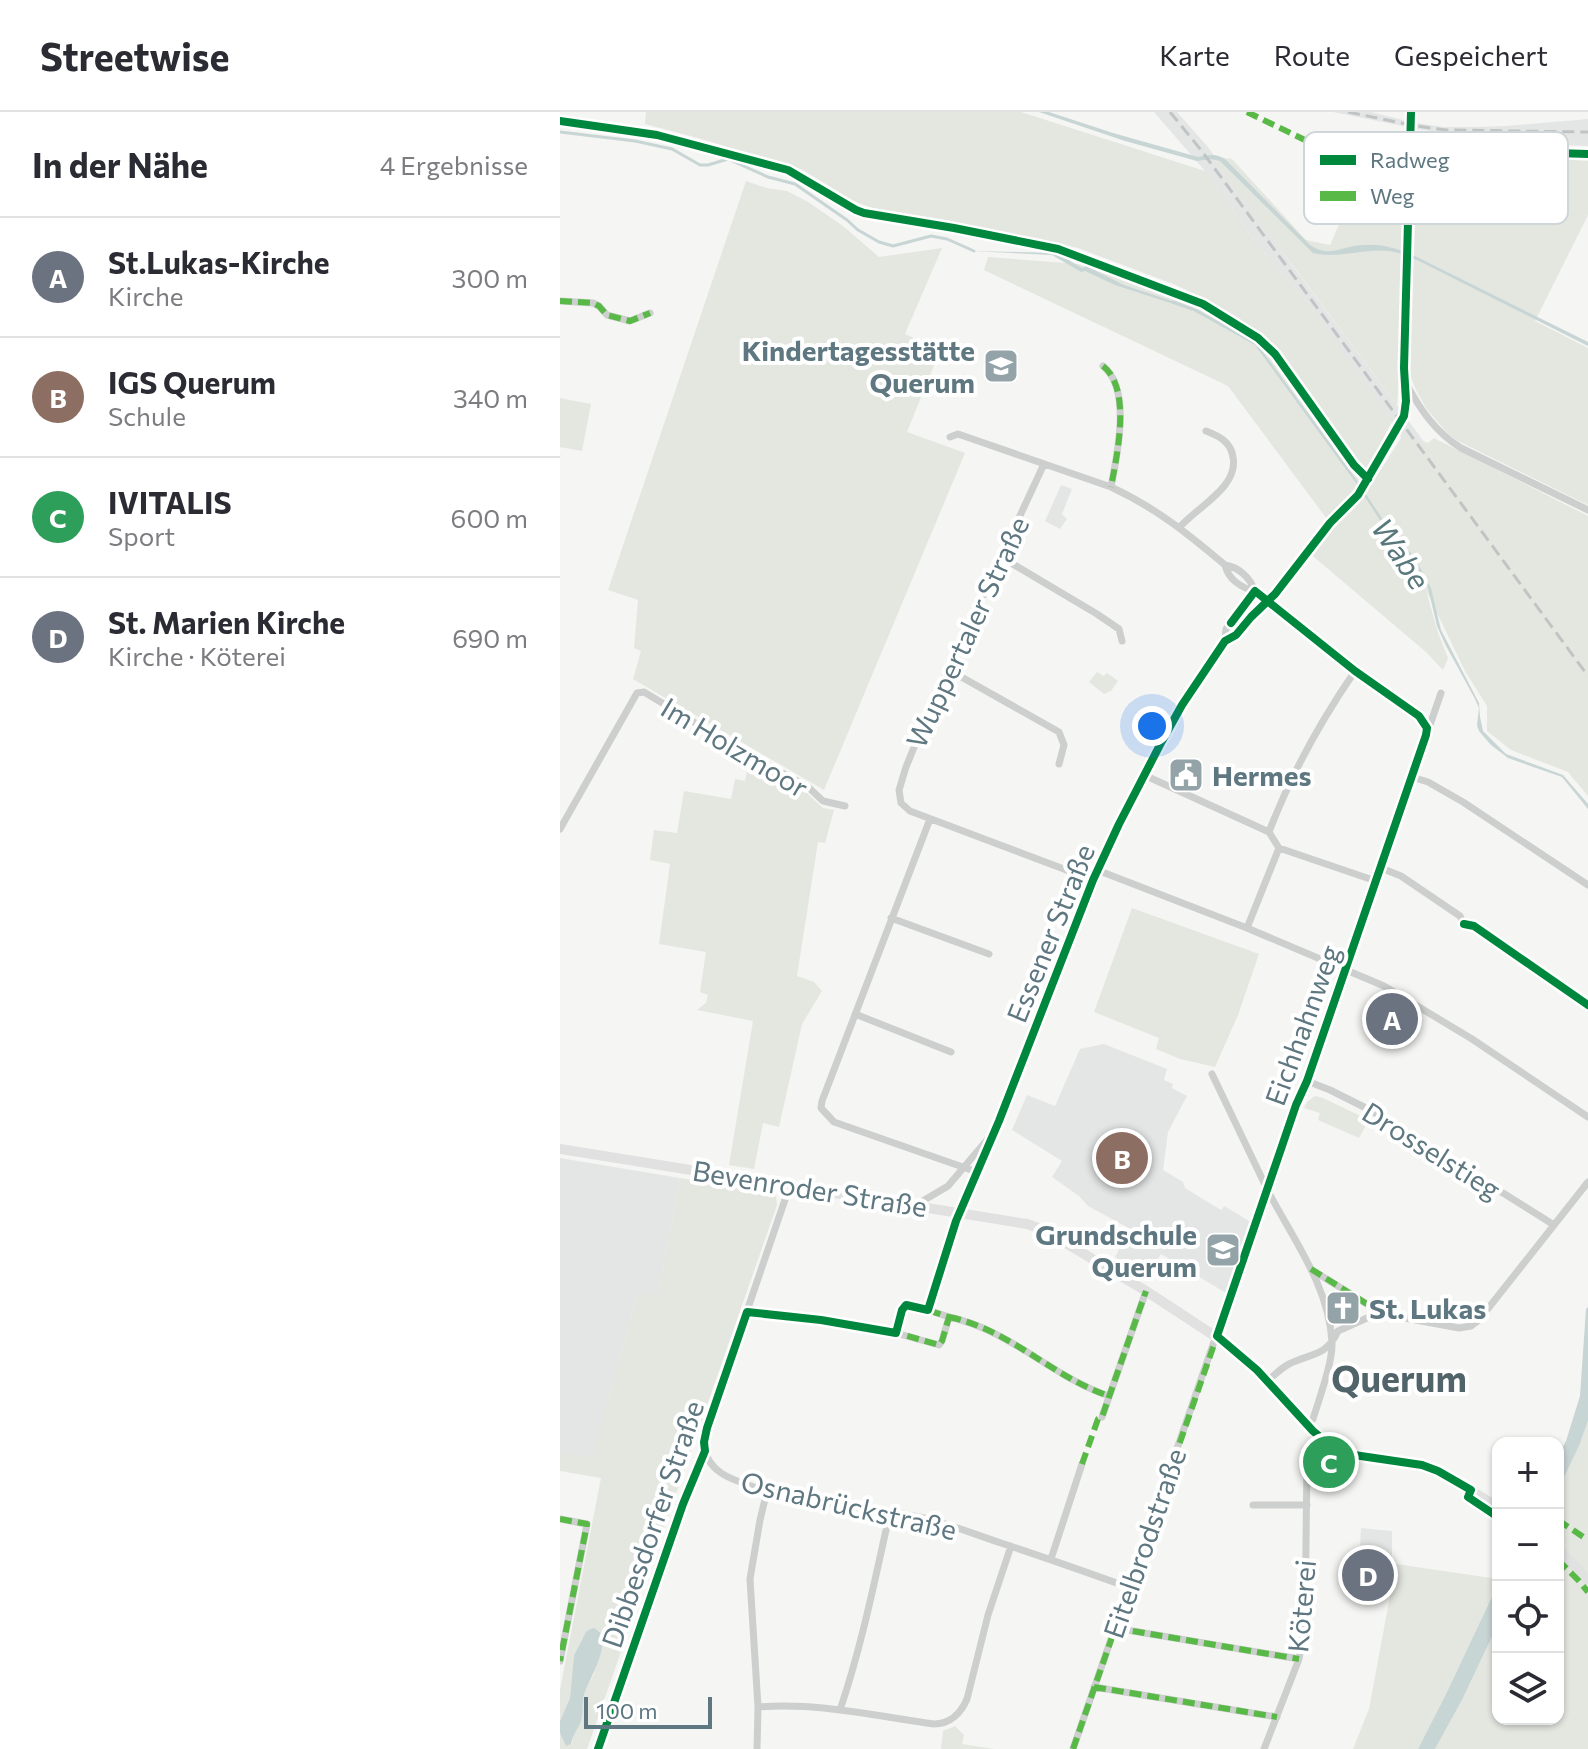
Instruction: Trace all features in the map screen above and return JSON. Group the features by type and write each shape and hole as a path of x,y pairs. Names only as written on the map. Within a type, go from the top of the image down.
{"main road":[{"name":"Bevenroder Straße","path":"560,1149 960,1212 1044,1230 1217,1336 1247,1361 1307,1426 1331,1446 1346,1453 1422,1465 1438,1471 1492,1503"},
{"path":"1564,1555 1588,1580"}],"street":[{"path":"1411,112 1411,132"},
{"path":"560,121 657,135 753,160 796,173 864,213 1005,239"},
{"path":"1408,224 1405,381 1425,415 1439,432 1456,445 1588,510"},
{"path":"560,301 593,303 607,315 630,321 650,313"},
{"path":"1103,366 1112,373 1119,399 1119,436 1111,487"},
{"path":"1180,527 1223,488 1233,470 1231,448 1217,435 1206,431"},
{"path":"950,437 958,434 1133,497 1180,527 1225,565 1233,566 1251,582 1255,591 1355,671 1419,716 1427,728"},
{"name":"Wuppertaler Straße","path":"930,819 910,811 901,803 899,790 902,775 1044,464"},
{"path":"1001,557 1119,629 1122,641"},
{"name":"Essener Straße","path":"1225,641 1226,629 1255,591"},
{"name":"Essener Straße","path":"928,1310 960,1212 1097,870 1182,705 1225,641 1236,635 1267,601"},
{"path":"949,670 1059,732 1064,745 1059,764"},
{"path":"1269,832 1311,740 1355,671"},
{"name":"Im Holzmoor","path":"560,829 637,693 644,692 750,756 807,786 823,801 845,806"},
{"name":"Eichhahnweg","path":"1217,1336 1441,693"},
{"path":"1144,775 1269,832 1279,848 1376,881"},
{"path":"1412,777 1428,782 1463,802 1588,885"},
{"path":"977,1172 834,1122 821,1108 930,819 1093,880"},
{"path":"1247,928 1279,848"},
{"path":"1381,868 1401,876 1460,916 1464,924"},
{"path":"1097,870 1247,928 1384,986 1509,1062 1588,1117"},
{"path":"891,918 989,954"},
{"path":"855,1014 951,1052"},
{"path":"1212,1074 1325,1300 1331,1354 1313,1419 1307,1426"},
{"name":"Drosselstieg","path":"1307,1081 1372,1111 1554,1225"},
{"name":"Essener Straße","path":"916,1205 948,1186 994,1132"},
{"path":"1267,1381 1286,1365 1325,1350 1338,1331 1376,1314 1459,1328 1471,1326 1479,1320 1588,1182"},
{"name":"Dibbesdorfer Straße","path":"598,1749 687,1493 705,1451 707,1428 790,1185"},
{"path":"1311,1269 1383,1314"},
{"path":"1102,1417 1146,1291"},
{"path":"896,1333 906,1305 928,1310 994,1332 1079,1384 1109,1396"},
{"path":"747,1312 821,1320 896,1333 939,1345 949,1317"},
{"name":"Eitelbrodstraße","path":"1073,1749 1217,1336"},
{"name":"Köterei","path":"1264,1749 1299,1659 1305,1624 1308,1455 1318,1437"},
{"name":"Osnabrückstraße","path":"705,1451 707,1460 721,1474 767,1491 939,1522 1128,1587"},
{"path":"1051,1559 1082,1464"},
{"path":"757,1749 758,1707 750,1579 767,1491"},
{"path":"1253,1505 1307,1505"},
{"path":"840,1710 864,1634 890,1512"},
{"path":"560,1519 587,1524 560,1661"},
{"path":"758,1707 797,1706 840,1710 934,1724 948,1721 963,1708 967,1699 988,1615 1011,1546"},
{"path":"560,1605 570,1607"},
{"path":"1115,1628 1299,1659"},
{"path":"1094,1687 1277,1717"}],"shaded area":[{"path":"646,112 1021,112 1205,171 1256,243 1307,302 1392,421 1371,464 1362,499 1403,435 1428,443 1434,438 1588,516 1588,796 1568,772 1511,750 1487,731 1487,706 1465,671 1426,590 1448,658 1443,670 1308,552 1330,523 1228,386 984,270 988,257 1079,264 1188,302 1233,326 1239,318 1176,285 1078,248 872,208 854,201 801,169 645,124"},
{"path":"1039,112 1049,112 1198,157 1219,156 1317,249 1331,251 1372,245 1403,251 1588,342 1588,346 1400,254 1380,250 1332,255 1313,253 1220,161 1197,161"},
{"path":"1154,112 1177,112 1208,147 1565,634 1406,444 1307,302 1256,243 1205,171"},
{"path":"1333,112 1371,112 1407,121 1407,127"},
{"path":"1588,119 1588,146 1568,145 1568,132 1437,132 1416,129 1416,123 1444,127 1506,126"},
{"path":"1568,147 1588,148 1588,215 1535,321 1588,348 1588,505 1456,440 1426,408 1409,373 1415,224 1568,224"},
{"path":"1211,156 1232,159 1306,240 1330,245 1339,224 1402,224 1397,405"},
{"path":"746,181 787,191 808,202 843,226 879,257 942,248 905,334 940,350 907,432 965,453 824,790 633,679 641,651 634,648 638,600 608,590"},
{"path":"970,251 1057,253 1082,268 1086,266 1124,285 1196,309 1255,341 1394,536 1413,555 1431,588 1441,630 1479,703 1483,731 1506,754 1563,775 1588,804 1588,809 1562,777 1508,758 1479,731 1479,708 1445,644 1437,626 1428,588 1412,559 1385,528 1356,483 1255,345 1192,310 1081,272 1052,255"},
{"path":"560,398 591,404 582,451 560,447"},
{"path":"1061,485 1072,489 1062,514 1067,519 1060,529 1045,521"},
{"path":"1097,672 1104,676 1107,673 1118,681 1111,691 1104,694 1089,682"},
{"path":"759,766 799,786 823,808 834,810 825,843 818,842 797,976 814,982 822,991 802,1024 779,1127 763,1123 754,1169 729,1165 753,1021 697,1010 706,1003 708,995 700,992 706,952 659,944 670,864 650,860 654,830 677,833 684,791 731,799 735,779 745,781 747,772"},
{"path":"1132,908 1259,954 1238,1015 1215,1067 1180,1059 1156,1049 1159,1038 1094,1012"},
{"path":"1104,1044 1167,1069 1164,1080 1187,1096 1168,1132 1163,1170 1221,1210 1224,1206 1251,1222 1226,1293 1161,1254 1146,1277 1115,1257 1123,1242 1132,1239 1136,1232 1088,1206 1052,1177 1062,1161 1012,1130 1027,1095 1055,1106 1080,1049"},
{"path":"1315,1096 1369,1120 1359,1138 1318,1120 1320,1113 1304,1108"},
{"path":"560,1158 680,1178 658,1296 638,1292 592,1459 560,1453"},
{"path":"680,1178 772,1193 777,1205 587,1749 560,1749 560,1733 572,1744 573,1733 580,1723 584,1692 594,1674 603,1644 600,1631 590,1629 582,1639 574,1655 570,1698 560,1721 560,1690 601,1478 560,1471 560,1453 592,1458 638,1292 658,1295"},
{"path":"1588,1307 1588,1421 1564,1477 1564,1445 1580,1396"},
{"path":"1588,1421 1588,1749 1435,1749 1492,1637 1492,1725 1564,1725 1564,1477"},
{"path":"1361,1528 1392,1531 1392,1560 1383,1560 1360,1545"},
{"path":"1396,1564 1492,1578 1492,1597 1418,1749 1353,1749 1369,1709"},
{"path":"1492,1597 1492,1637 1462,1700 1435,1749 1418,1749"},
{"path":"594,1628 603,1634 602,1649 584,1693 581,1721 571,1744 566,1746 560,1733 560,1721 570,1698 574,1655 586,1632"},
{"path":"955,1726 964,1735 962,1744 994,1749 941,1749 943,1731"}],"waterway":[{"name":"Wabe","path":"560,132 672,149 700,165 728,159 768,177 795,184 879,242 893,246 931,236 947,239 974,251"},
{"name":"Wabe","path":"1173,302 1192,309"}],"railway":[{"path":"1170,112 1588,676"},
{"path":"1348,112 1446,130 1588,132"}],"marked path":[{"path":"1247,112 1304,140"},
{"path":"560,301 593,303 607,315 630,321 650,313"},
{"path":"1103,366 1112,376 1120,406 1119,441 1111,487"},
{"path":"1311,1269 1383,1314"},
{"path":"1082,1464 1098,1419 1102,1417 1146,1291"},
{"path":"890,1331 939,1345 949,1317 924,1309"},
{"path":"949,1317 992,1332 1088,1388 1109,1396"},
{"path":"1073,1749 1217,1336"},
{"path":"560,1519 587,1524 560,1661"},
{"path":"1564,1524 1588,1540"},
{"path":"1564,1566 1588,1592"},
{"path":"1115,1628 1299,1659"},
{"path":"1094,1687 1277,1717"}],"cycle path":[{"path":"1410,132 1411,112"},
{"path":"560,121 657,135 788,170 864,213 1058,249 1203,304 1258,338 1275,354 1354,465 1368,479"},
{"path":"1568,153 1588,154"},
{"path":"598,1749 683,1504 705,1451 707,1428 747,1312 821,1320 896,1333 906,1305 928,1310 956,1221 999,1121 1093,880 1162,741 1225,641 1236,635 1275,594 1330,523 1358,495 1404,416 1408,224"},
{"path":"1231,623 1255,591 1355,671 1419,716 1427,728 1217,1336 1257,1370 1313,1431 1331,1446 1354,1455 1422,1465 1438,1471 1471,1490 1468,1497 1492,1513"},
{"path":"1464,924 1474,926 1588,1005"}],"place":[{"name":"Kindertagesstätte Querum","path":"1001,366"},
{"name":"Hermes","path":"1186,775"},
{"name":"St.Lukas-Kirche","path":"1392,1019"},
{"name":"IGS Querum","path":"1122,1158"},
{"name":"Grundschule Querum","path":"1223,1250"},
{"name":"St. Lukas","path":"1343,1308"},
{"name":"IVITALIS","path":"1329,1462"},
{"name":"St. Marien Kirche","path":"1368,1575"}],"district":[{"name":"Querum","path":"1399,1377"}]}
